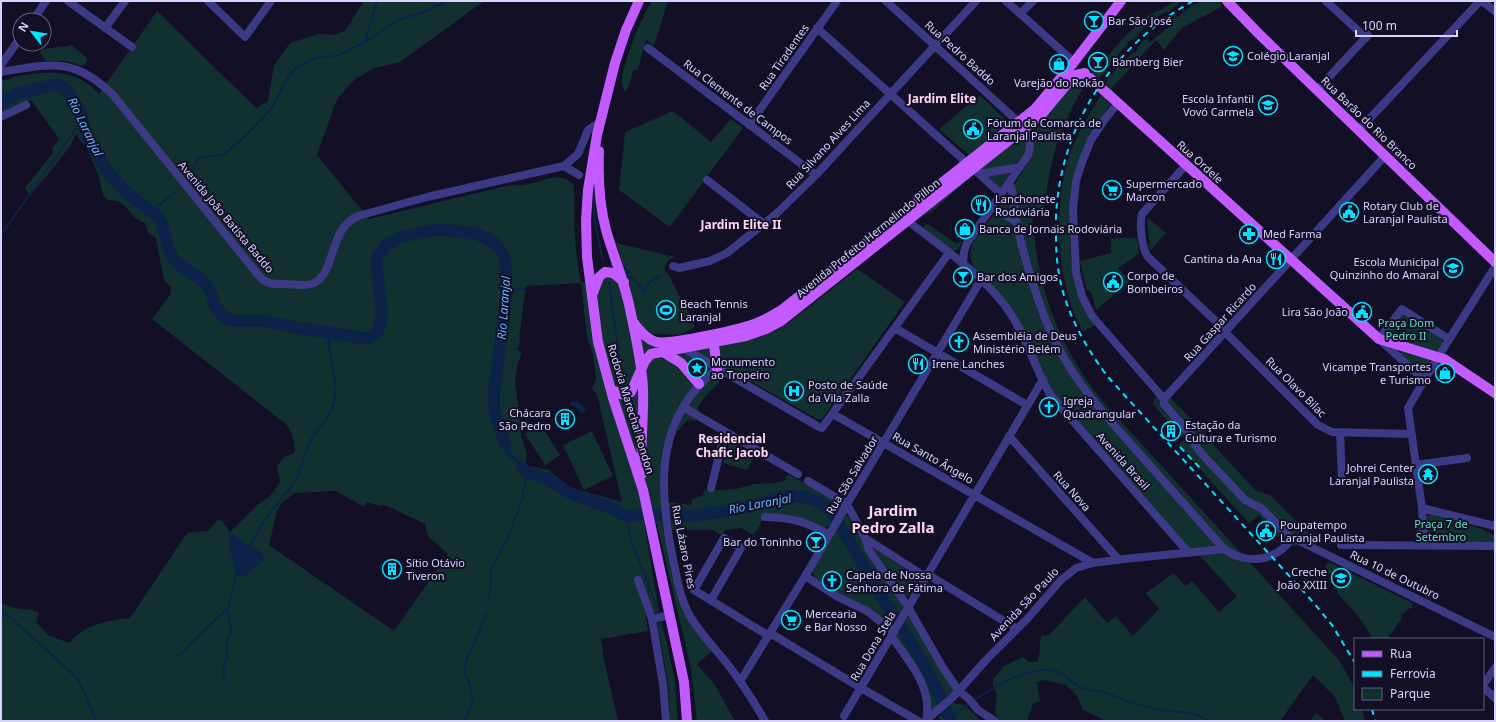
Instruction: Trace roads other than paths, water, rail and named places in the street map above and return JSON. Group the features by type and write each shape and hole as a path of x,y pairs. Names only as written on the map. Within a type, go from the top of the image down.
{"main road":[{"name":"Rodovia Marechal Rondon","path":"639,1 626,30 615,63 597,135 589,179 587,207 587,258 598,342 644,494 684,682 687,721"},
{"name":"Avenida Prefeito Hermelindo Pillon","path":"1042,108 1074,62 1121,1"},
{"name":"Rua Barão do Rio Branco","path":"1227,1 1495,262"},
{"name":"Rua Ordele","path":"1074,62 1379,339"},
{"name":"Avenida Prefeito Hermelindo Pillon","path":"633,322 648,338 658,342 713,338 727,340 761,331 932,196 973,168 1042,108 1072,78 1078,74 1088,75"},
{"name":"Rodovia Marechal Rondon","path":"601,121 599,170 600,202 606,229 624,282 633,322 641,370 643,396 641,442 644,494"},
{"path":"592,295 597,280 603,273 613,273 624,282"},
{"name":"Avenida Prefeito Hermelindo Pillon","path":"641,370 648,355 653,353 682,348 779,317"},
{"path":"713,338 717,369"},
{"path":"1379,339 1444,359 1495,393"},
{"path":"717,369 720,353 727,340"},
{"path":"663,352 681,364 699,384"},
{"path":"612,390 620,395 629,394 633,389 641,370"}],"street":[{"path":"38,12 46,1"},
{"path":"68,1 132,47"},
{"path":"105,28 125,1"},
{"path":"208,1 245,37 271,1"},
{"name":"Rua Tiradentes","path":"749,125 837,1"},
{"name":"Rua Pedro Baddo","path":"886,1 1021,125"},
{"name":"Rua Silvano Alves Lima","path":"673,266 679,268 719,258 733,249 764,224 816,175 976,1"},
{"name":"Rua Ordele","path":"1006,1 1074,62"},
{"path":"1020,14 1033,1"},
{"path":"1317,90 1367,37 1326,1"},
{"path":"1359,130 1481,1 1495,11"},
{"path":"817,28 1001,194"},
{"name":"Rua Clemente de Campos","path":"648,48 816,175"},
{"path":"1,65 12,49"},
{"path":"10,52 12,62 18,69"},
{"name":"Avenida João Batista Baddo","path":"1,72 52,65 67,66 82,71 102,84 113,95 255,272 262,280 268,283 306,285 318,281 326,270 343,227 358,216 427,197 564,166 578,154 588,130 601,121"},
{"path":"1009,182 1012,188 1016,221 1036,294 1048,327 1070,369 1094,403 1224,549 1231,554 1242,557 1268,558 1280,552 1286,546 1289,536 1261,508 1245,500 1198,450 1194,445 1192,435 1164,404 1164,399 1092,316 1082,296 1076,272 1073,228 1073,203 1076,181 1091,140 1118,103"},
{"path":"1,117 26,105"},
{"path":"963,264 963,256 966,246 1028,155 1030,137 1021,125"},
{"name":"Rua Gaspar Ricardo","path":"1164,399 1385,156"},
{"name":"Rua Olavo Bilac","path":"1186,165 1142,214 1143,249 1148,257 1226,331 1318,425 1328,431 1411,434"},
{"path":"564,166 579,175"},
{"path":"973,168 986,173 1020,166"},
{"path":"707,180 764,224"},
{"path":"992,207 1016,221"},
{"name":"Avenida Brasil","path":"906,217 981,280 1005,306 1013,317 1042,381 1051,396 1188,552"},
{"path":"682,348 822,428 949,253"},
{"path":"1424,544 1422,508 1408,408 1449,339 1495,267"},
{"name":"Rua São Salvador","path":"740,680 805,576 981,280"},
{"path":"1424,380 1379,339 1402,309 1449,339"},
{"path":"895,328 1027,405"},
{"name":"Rua Lázaro Pires","path":"717,369 699,384 674,423 668,444 664,474 664,506 666,521 679,584 688,613 740,680 765,720"},
{"name":"Rua Dona Stela","path":"844,716 1042,381"},
{"path":"683,407 798,474"},
{"name":"Rua Santo Ângelo","path":"833,414 1093,564"},
{"path":"710,488 725,432"},
{"path":"1340,432 1342,482"},
{"name":"Rua Nova","path":"1009,436 1119,560"},
{"path":"1416,465 1467,458"},
{"path":"808,482 847,504 865,538 869,550 958,690 983,714 994,721"},
{"path":"1422,508 1495,526"},
{"path":"765,517 785,517 796,519 831,531"},
{"name":"Rua 10 de Outubro","path":"1289,536 1495,637"},
{"path":"711,600 741,548 724,538 694,590 711,600 861,688 924,720 926,697 921,683 894,632 867,611 838,597 805,576"},
{"path":"865,538 1017,629"},
{"path":"1341,545 1424,544 1495,546"},
{"name":"Avenida São Paulo","path":"924,720 950,700 1065,576 1076,568 1119,560 1224,549"},
{"path":"638,580 652,619 664,691 666,721"},
{"path":"652,619 670,615"},
{"path":"1484,684 1495,668"},
{"path":"1484,687 1495,698"}],"water":[{"path":"573,400 575,403 577,401 586,409 582,414 570,404"},
{"path":"499,427 506,438 512,454 527,470 534,475 529,476 514,461 507,457 502,444"},
{"path":"559,482 574,492 602,504 590,502 558,490"},
{"path":"230,533 261,552 264,558 246,576 237,574 230,548"}],"waterway":[{"path":"365,42 377,1"},
{"path":"188,176 199,158 224,155 247,134 271,109 290,74 296,68 320,57 338,56 365,42 398,20 429,10 447,1"},
{"name":"Rio Laranjal","path":"1,103 17,94 56,84 65,88 80,111 87,136 107,171 127,193 158,217 162,224 167,244 173,259 202,280 210,290 215,306 225,318 235,321 265,321 293,327 368,338 377,333 382,314 377,257 386,245 401,237 434,230 447,230 475,234 495,243 505,259 506,269 506,298 494,394 494,408 505,443"},
{"path":"1,235 83,119"},
{"path":"593,189 595,223 603,261"},
{"path":"153,212 160,204 176,192"},
{"path":"625,267 629,275 644,291 650,281 661,276"},
{"path":"609,282 622,380"},
{"path":"506,289 524,289"},
{"path":"250,547 257,532 270,512 295,481 310,441 333,407 335,385 328,332"},
{"path":"629,409 634,441"},
{"path":"1217,460 1220,457"},
{"name":"Rio Laranjal","path":"522,467 531,474 549,480 570,493 607,507 627,517 640,514 693,516 749,507 776,498 789,496 805,497 821,503 832,513 843,530 881,596 929,673 950,721"},
{"path":"488,599 492,576 490,572 509,536 522,499 527,473"},
{"path":"627,517 631,541 658,612"},
{"path":"178,656 185,651 190,644 228,608 237,573"},
{"path":"224,682 223,669 227,657 227,641 231,632 228,609"},
{"path":"1,613 9,616 77,678 96,721"},
{"path":"465,721 473,702 470,686 464,670 467,658 486,613"},
{"path":"661,623 663,631"},
{"path":"974,700 1009,680 1029,672 1049,670 1060,672 1074,684 1088,690 1103,692 1126,701 1152,708 1195,714 1208,721"},
{"path":"949,719 970,703"}],"railway":[{"path":"1193,1 1162,21 1135,44 1111,70 1091,100 1075,131 1064,165 1057,201 1056,252 1061,285 1076,326 1094,358 1108,377 1313,602 1332,625 1354,661"},
{"path":"1180,447 1200,468"},
{"path":"1372,710 1375,721"}],"place":[{"name":"Bar São José","path":"1094,21"},
{"name":"Colégio Laranjal","path":"1233,56"},
{"name":"Bamberg Bier","path":"1098,62"},
{"name":"Varejão do Rokão","path":"1059,64"},
{"name":"Escola Infantil Vovó Carmela","path":"1268,105"},
{"name":"Fórum da Comarca de Laranjal Paulista","path":"973,129"},
{"name":"Supermercado Marcon","path":"1112,190"},
{"name":"Lanchonete Rodoviária","path":"981,205"},
{"name":"Rotary Club de Laranjal Paulista","path":"1349,212"},
{"name":"Banca de Jornais Rodoviária","path":"965,229"},
{"name":"Med Farma","path":"1249,234"},
{"name":"Cantina da Ana","path":"1276,259"},
{"name":"Escola Municipal Quinzinho do Amaral","path":"1453,268"},
{"name":"Bar dos Amigos","path":"963,277"},
{"name":"Corpo de Bombeiros","path":"1113,282"},
{"name":"Beach Tennis Laranjal","path":"666,310"},
{"name":"Lira São João","path":"1362,312"},
{"name":"Assembléia de Deus Ministério Belém","path":"959,342"},
{"name":"Irene Lanches","path":"918,364"},
{"name":"Monumento ao Tropeiro","path":"697,368"},
{"name":"Vicampe Transportes e Turismo","path":"1445,373"},
{"name":"Posto de Saúde da Vila Zalla","path":"794,391"},
{"name":"Igreja Quadrangular","path":"1049,407"},
{"name":"Chácara São Pedro","path":"565,419"},
{"name":"Estação da Cultura e Turismo","path":"1171,431"},
{"name":"Johrei Center Laranjal Paulista","path":"1428,474"},
{"name":"Poupatempo Laranjal Paulista","path":"1266,531"},
{"name":"Bar do Toninho","path":"816,542"},
{"name":"Sítio Otávio Tiveron","path":"392,569"},
{"name":"Creche João XXIII","path":"1341,578"},
{"name":"Capela de Nossa Senhora de Fátima","path":"832,581"},
{"name":"Mercearia e Bar Nosso","path":"791,620"}],"district":[{"name":"Jardim Elite","path":"942,99"},
{"name":"Jardim Elite II","path":"741,225"},
{"name":"Residencial Chafic Jacob","path":"732,446"},
{"name":"Jardim Pedro Zalla","path":"893,520"}],"park label":[{"name":"Praça Dom Pedro II","path":"1406,329"},
{"name":"Praça 7 de Setembro","path":"1441,530"}]}
